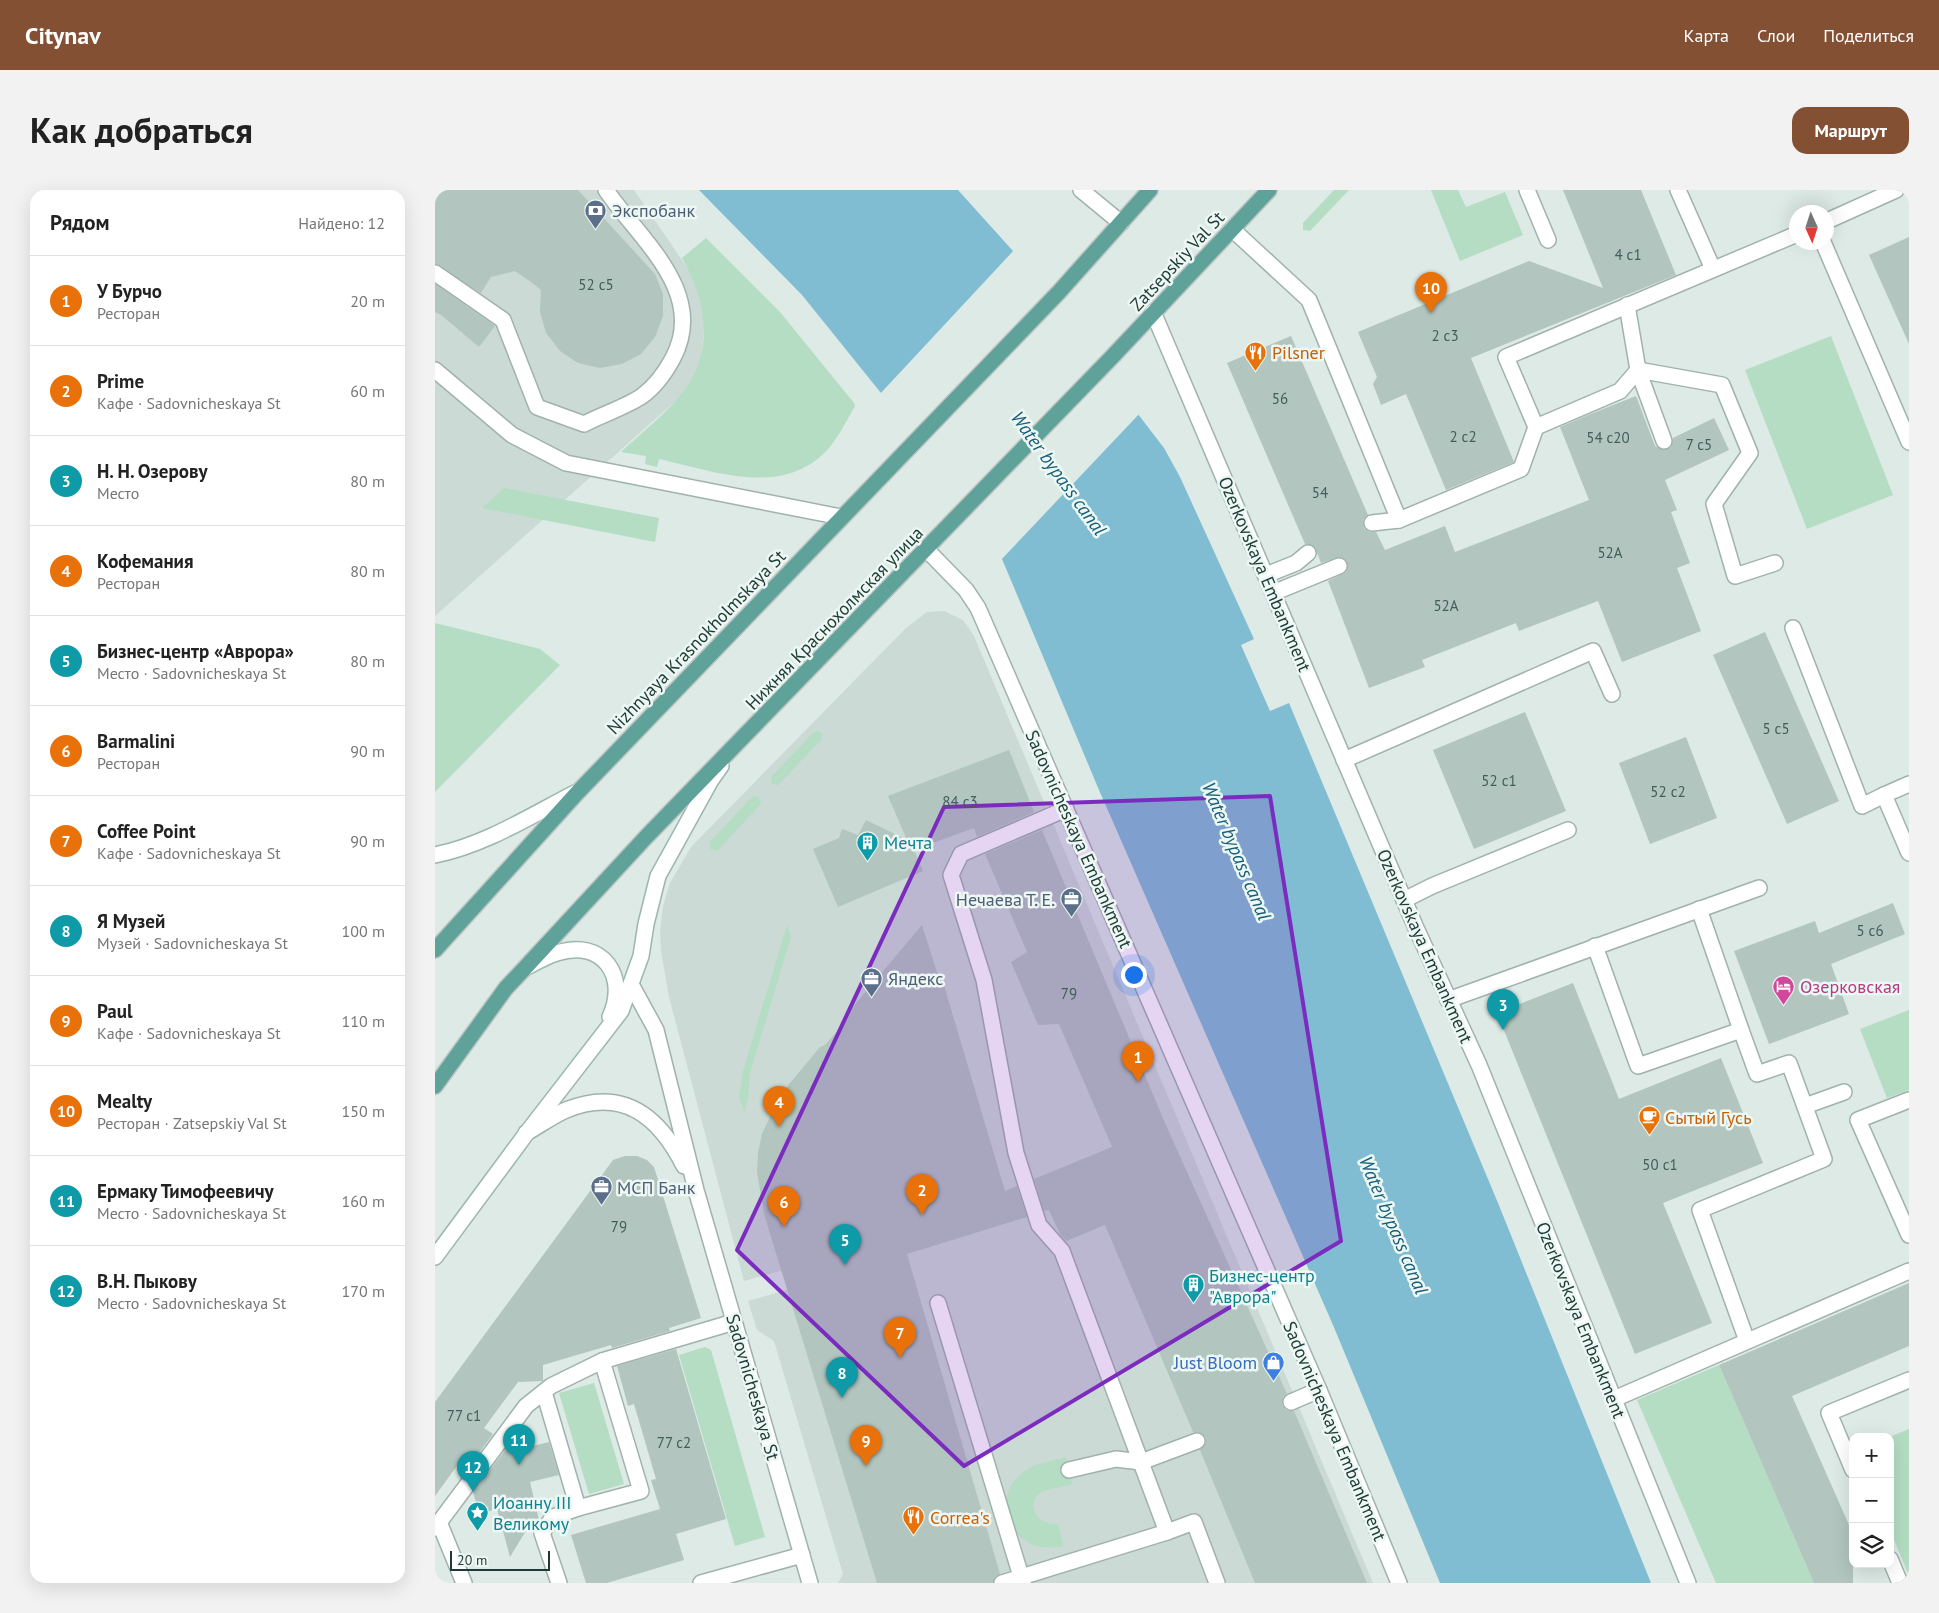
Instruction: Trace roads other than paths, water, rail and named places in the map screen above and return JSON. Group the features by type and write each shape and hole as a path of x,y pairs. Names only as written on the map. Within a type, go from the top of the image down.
{"main road":[{"path":"841,517 1059,292 1150,190"},
{"name":"Zatsepskiy Val St","path":"959,514 1112,357 1269,190"},
{"name":"Нижняя Краснохолмская улица","path":"735,747 959,514"},
{"name":"Nizhnyaya Krasnokholmskaya St","path":"577,793 841,517"},
{"path":"435,1086 506,988 647,836 735,747"},
{"path":"435,950 577,793"}],"street":[{"path":"435,273 503,320 537,407 584,424 642,396 663,376 679,347 683,319 677,289 659,255 606,190"},
{"path":"1081,190 1121,223"},
{"path":"1527,190 1548,240"},
{"path":"1679,190 1713,269"},
{"path":"1834,218 1896,190"},
{"path":"1232,229 1309,300 1399,520"},
{"path":"1372,523 1399,520 1521,469 1536,427 1506,357 1789,237"},
{"path":"1826,250 1909,442"},
{"path":"1627,305 1638,370 1664,441"},
{"name":"Ozerkovskaya Embankment","path":"1153,312 1404,900 1479,1065 1688,1583"},
{"path":"435,370 512,435 566,463 841,517"},
{"path":"1536,427 1620,391 1638,370"},
{"path":"1638,370 1722,385 1750,452 1714,504 1735,576 1775,563"},
{"name":"Sadovnicheskaya Embankment","path":"926,550 966,590 978,608 1319,1390 1399,1583"},
{"path":"1266,576 1296,563 1308,553"},
{"path":"1273,593 1339,566"},
{"path":"1793,628 1862,806 1909,784"},
{"path":"1344,760 1593,651 1611,694"},
{"path":"435,1257 621,1010 632,986 641,956 646,924 658,876 711,780 735,747"},
{"path":"435,855 457,851 484,840 577,793"},
{"path":"1884,795 1909,853"},
{"path":"1066,809 961,854 951,875 984,980 1016,1153 1039,1225 1061,1251 1167,1532"},
{"path":"1404,900 1432,886 1568,830"},
{"path":"1448,1000 1759,888"},
{"path":"1699,909 1757,1074 1789,1063 1824,1159 1700,1210 1747,1341"},
{"path":"1595,946 1638,1066 1741,1030"},
{"path":"524,968 557,952 583,950 606,960 613,971 617,992 611,1014 601,1036"},
{"name":"Sadovnicheskaya St","path":"632,986 656,1030 695,1190 810,1583"},
{"path":"1805,1106 1844,1092"},
{"path":"1909,1100 1858,1120 1909,1235"},
{"name":"Sadovnicheskaya St","path":"526,1134 566,1110 588,1104 621,1102 649,1118 665,1133 695,1190"},
{"path":"1614,1399 1909,1271"},
{"path":"938,1303 1022,1580"},
{"path":"465,1583 437,1525 526,1406 551,1386 602,1361 734,1322"},
{"path":"559,1583 542,1533 553,1517 578,1508 641,1491 602,1361"},
{"path":"1849,1460 1829,1413 1909,1380"},
{"path":"1291,1402 1319,1390"},
{"path":"544,1392 578,1508"},
{"path":"1069,1470 1116,1459 1141,1462 1197,1441"},
{"path":"1002,1583 1022,1580 1194,1522 1217,1583"},
{"path":"701,1583 802,1555"},
{"path":"1894,1568 1901,1583"}],"water":[{"name":"Water bypass canal","path":"699,190 958,190 1013,251 1164,448 1180,477 1254,639 1241,645 1270,711 1289,703 1498,1203 1651,1583 1440,1583 1333,1325 1099,790 1002,559 881,393 802,295"}],"place":[{"name":"Экспобанк","path":"596,229"},
{"name":"Mealty","path":"1431,313"},
{"name":"Pilsner","path":"1256,371"},
{"name":"Мечта","path":"868,861"},
{"name":"Нечаева Т. Е.","path":"1071,918"},
{"name":"Яндекс","path":"872,997"},
{"name":"Озерковская","path":"1784,1005"},
{"name":"Н. Н. Озерову","path":"1503,1030"},
{"name":"У Бурчо","path":"1138,1082"},
{"name":"Кофемания","path":"779,1127"},
{"name":"Сытый Гусь","path":"1649,1136"},
{"name":"МСП Банк","path":"601,1206"},
{"name":"Prime","path":"922,1215"},
{"name":"Barmalini","path":"784,1227"},
{"name":"Бизнес-центр «Аврора»","path":"845,1265"},
{"name":"Бизнес-центр \"Аврора\"","path":"1193,1304"},
{"name":"Coffee Point","path":"900,1358"},
{"name":"Just Bloom","path":"1273,1381"},
{"name":"Я Музей","path":"842,1398"},
{"name":"Ермаку Тимофеевичу","path":"519,1465"},
{"name":"Paul","path":"866,1466"},
{"name":"В.Н. Пыкову","path":"473,1492"},
{"name":"Иоанну III Великому","path":"477,1531"},
{"name":"Correa's","path":"914,1536"}]}
